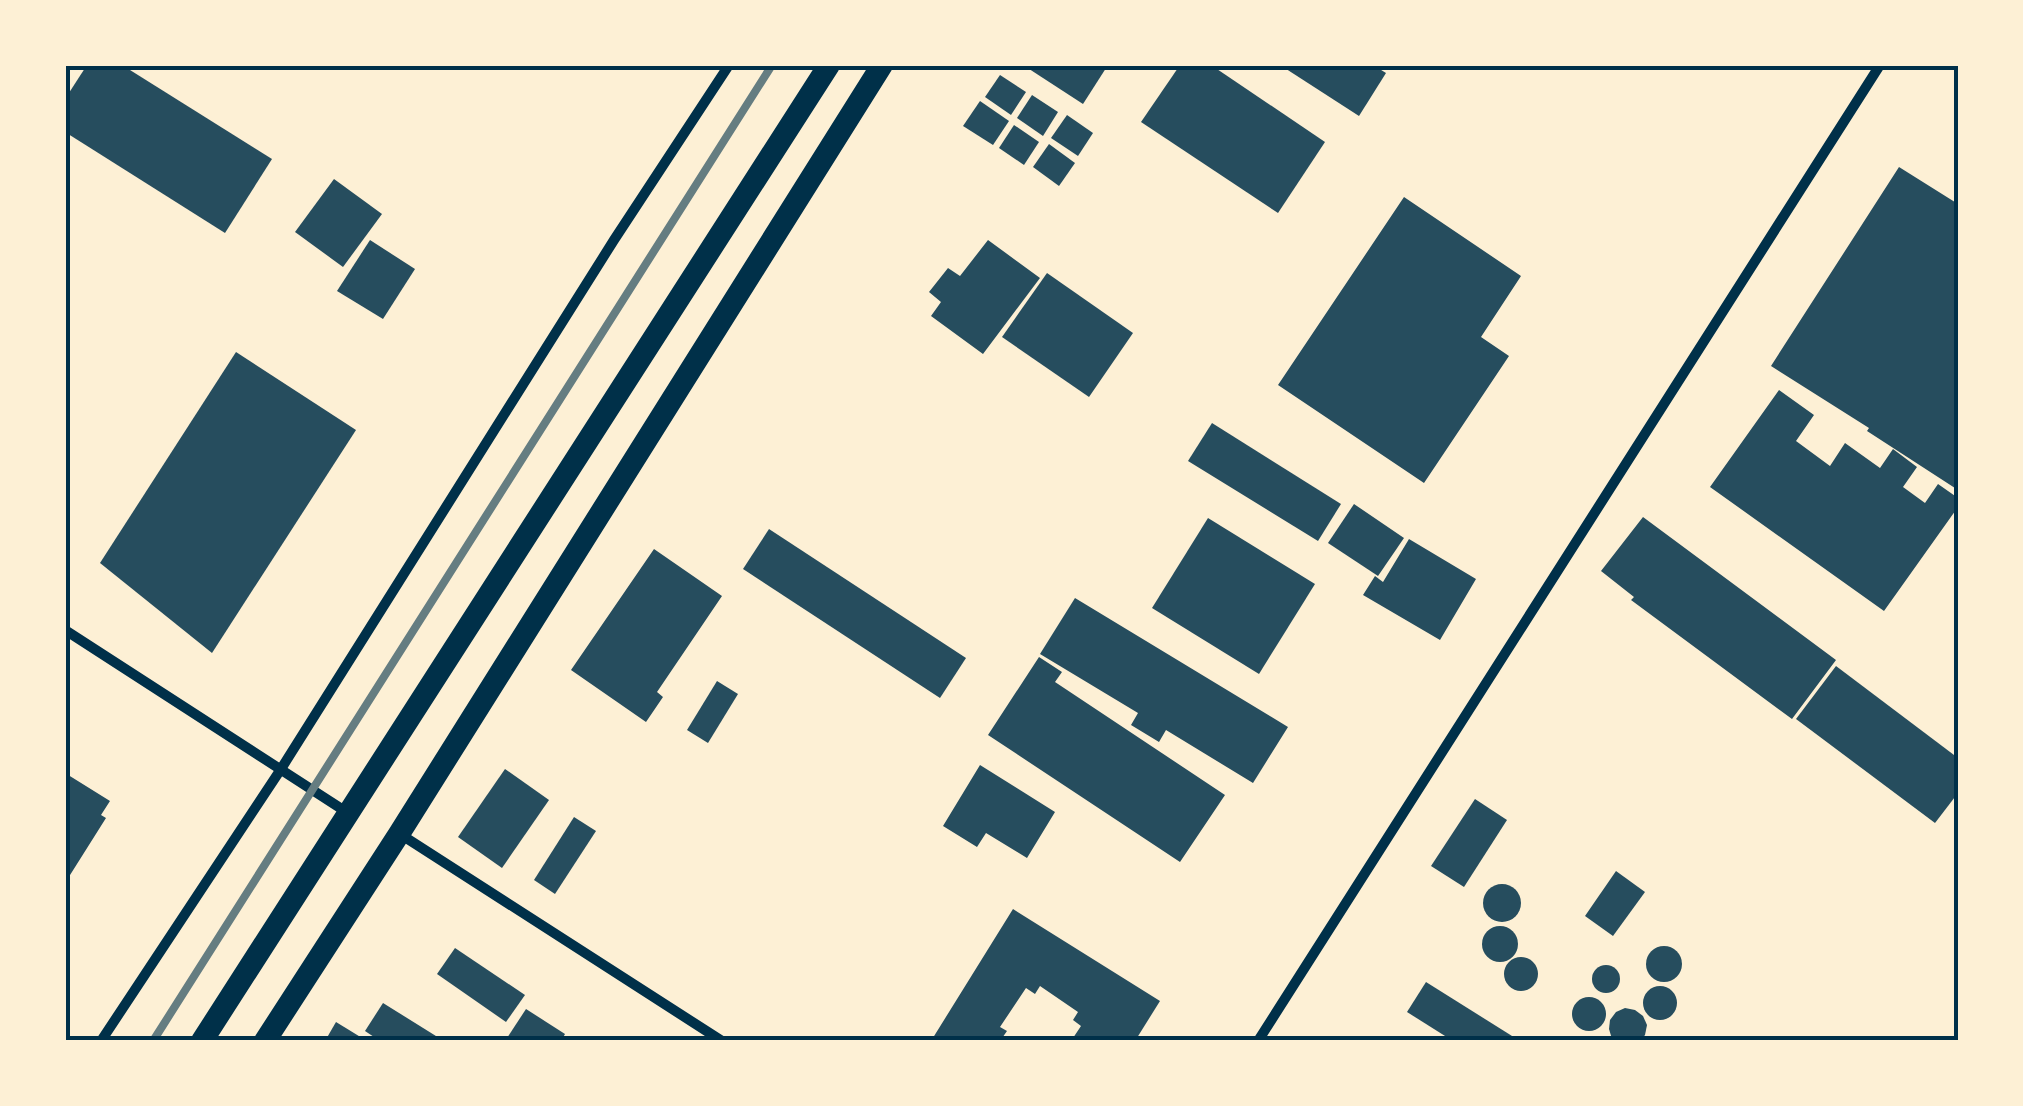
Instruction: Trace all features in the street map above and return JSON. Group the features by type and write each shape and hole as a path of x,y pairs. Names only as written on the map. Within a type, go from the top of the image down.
{"highway":[{"path":"202,1041 829,65"},
{"path":"265,1041 882,65"}],"street":[{"path":"101,1041 281,769 614,240 729,65"},
{"path":"1258,1041 1880,65"},
{"path":"65,630 349,814"},
{"path":"399,834 722,1041"}],"building":[{"path":"87,65 122,65 272,159 225,233 65,132 65,99"},
{"path":"1023,65 1108,65 1083,104"},
{"path":"1180,65 1211,65 1325,142 1278,213 1141,122"},
{"path":"1280,65 1373,65 1386,73 1359,116"},
{"path":"1000,75 1026,92 1011,115 985,97"},
{"path":"1032,95 1058,112 1043,136 1017,118"},
{"path":"980,101 1009,121 993,145 963,126"},
{"path":"1067,115 1093,133 1078,156 1051,138"},
{"path":"1014,125 1039,142 1024,165 999,148"},
{"path":"1049,144 1075,163 1059,186 1033,167"},
{"path":"1899,167 1958,204 1958,490 1771,366"},
{"path":"334,179 382,214 343,267 295,232"},
{"path":"1404,197 1521,276 1481,337 1509,356 1424,483 1278,385"},
{"path":"370,240 415,269 383,319 337,291"},
{"path":"988,240 1040,278 983,354 931,316 941,302 929,292 948,268 960,276"},
{"path":"1047,273 1133,333 1089,397 1002,337"},
{"path":"236,352 356,430 212,653 100,563"},
{"path":"1779,390 1814,415 1796,441 1830,466 1845,443 1880,468 1893,449 1917,467 1903,487 1925,503 1938,484 1958,498 1958,507 1884,611 1710,487"},
{"path":"1212,423 1341,504 1318,541 1188,461"},
{"path":"1354,504 1404,538 1378,576 1328,543"},
{"path":"1643,517 1836,660 1792,719 1631,600 1634,597 1601,571"},
{"path":"1208,518 1315,584 1259,674 1152,608"},
{"path":"769,529 966,658 940,698 743,569"},
{"path":"1409,539 1476,579 1440,640 1363,595 1375,576 1383,582"},
{"path":"654,549 722,596 657,692 663,697 646,722 571,670"},
{"path":"1075,598 1288,727 1253,783 1166,730 1159,742 1131,725 1138,713 1040,654"},
{"path":"1039,657 1062,672 1055,682 1225,795 1180,862 988,735"},
{"path":"1836,666 1958,758 1958,793 1935,823 1796,719"},
{"path":"717,681 738,694 708,743 687,730"},
{"path":"980,765 1055,812 1027,858 986,833 977,847 943,826"},
{"path":"505,769 549,800 502,868 458,837"},
{"path":"65,773 110,801 101,815 106,818 65,883"},
{"path":"1475,799 1507,820 1464,887 1431,866"},
{"path":"574,817 596,831 555,894 534,880"},
{"path":"1616,871 1645,892 1613,936 1585,916"},
{"path":"1502,884 1515,890 1521,903 1515,916 1502,922 1489,916 1483,903 1489,890"},
{"path":"1013,909 1160,1001 1135,1041 1071,1041 1081,1026 1073,1020 1078,1012 1040,986 1035,994 1026,988 1000,1027 1007,1031 1000,1041 931,1041"},
{"path":"1500,926 1513,931 1518,944 1513,957 1500,962 1487,957 1482,944 1487,931"},
{"path":"1664,946 1677,951 1682,964 1677,977 1664,982 1651,977 1646,964 1651,951"},
{"path":"455,948 525,995 506,1022 437,974"},
{"path":"1521,957 1533,962 1538,974 1533,986 1521,991 1509,986 1504,974 1509,962"},
{"path":"1606,965 1616,969 1620,979 1616,989 1606,993 1596,989 1592,979 1596,969"},
{"path":"1426,982 1520,1041 1453,1041 1407,1012"},
{"path":"1660,986 1672,991 1677,1003 1672,1015 1660,1020 1648,1015 1643,1003 1648,991"},
{"path":"1589,997 1601,1002 1606,1014 1601,1026 1589,1031 1577,1026 1572,1014 1577,1002"},
{"path":"383,1003 444,1041 380,1041 365,1031"},
{"path":"1625,1008 1643,1016 1647,1025 1640,1041 1612,1039 1610,1020"},
{"path":"526,1009 565,1034 561,1041 505,1041"},
{"path":"336,1022 367,1041 325,1041"}],"railway":[{"path":"153,1041 772,65"}]}
